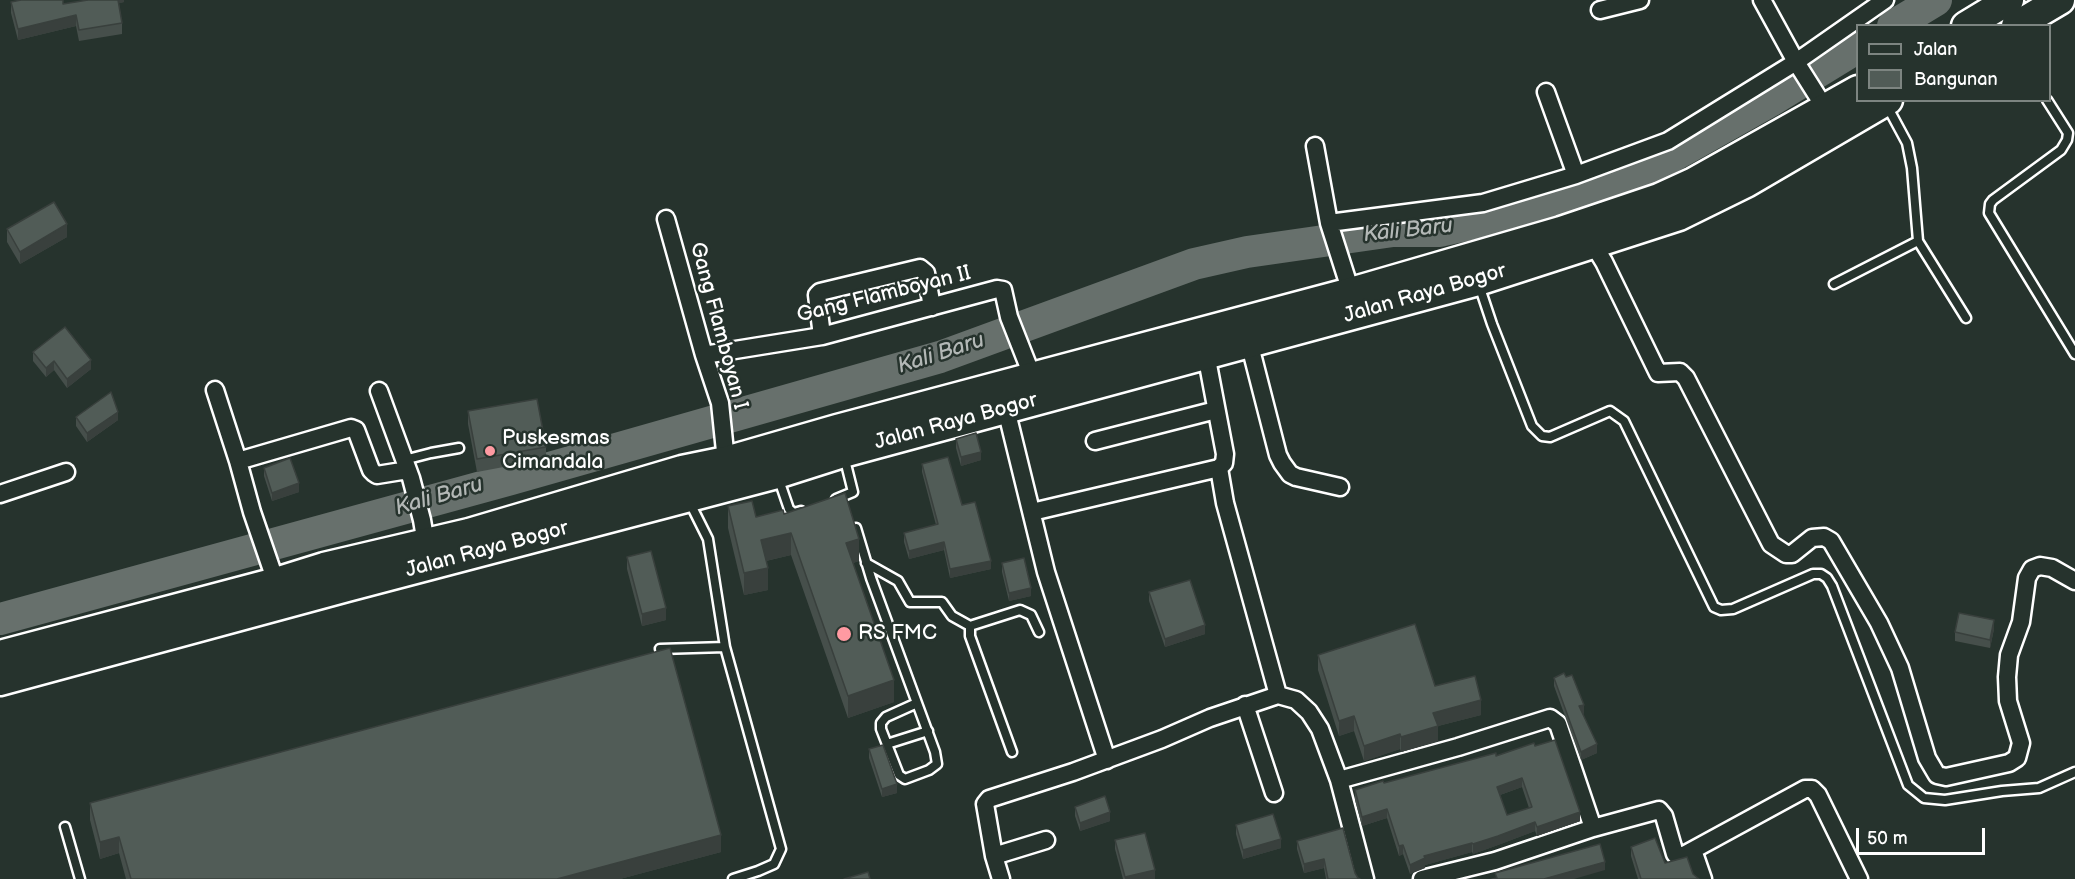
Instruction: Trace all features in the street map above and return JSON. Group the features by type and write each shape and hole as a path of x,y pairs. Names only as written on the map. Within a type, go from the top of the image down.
{"highway":[{"path":"1973,24 2060,0"},
{"name":"Jalan Raya Bogor","path":"0,681 685,483 725,454 840,441 1006,409 1249,342 1472,269 1561,231 1659,198 1694,182 1820,100 1856,90"},
{"name":"Jalan Raya Bogor","path":"0,655 274,576 324,567 424,532 685,483 777,474 840,441 1029,369 1348,284 1472,269 1593,244 1679,216 1746,183 1884,102"}],"street":[{"path":"1600,10 1640,0"},
{"path":"1762,0 1820,100"},
{"path":"1331,227 1484,202 1576,176 1668,141 1798,64 1885,0"},
{"path":"1546,92 1576,176"},
{"path":"1315,146 1331,227 1348,284"},
{"name":"Gang Flamboyan I","path":"666,219 704,355 720,403 725,454"},
{"path":"1593,244 1658,373 1680,372 1686,378 1771,544 1786,554 1792,554 1812,538 1824,537 1831,542 1879,623 1900,669 1927,758 1937,775 1946,777 2009,763 2017,758 2021,743 2008,701 2007,677 2010,655 2020,622 2027,578 2032,569 2040,566 2052,568 2075,581"},
{"path":"822,336 817,295 820,292 920,268 926,273 932,307"},
{"name":"Gang Flamboyan II","path":"704,355 822,336 997,289 1003,290 1009,317 1029,369"},
{"path":"1249,342 1282,463 1290,474 1296,477 1340,487"},
{"path":"1032,513 1219,468 1224,463 1226,454 1206,354"},
{"path":"215,390 274,576"},
{"path":"379,391 408,471 424,532"},
{"path":"1006,409 1046,572 1107,760"},
{"path":"1095,441 1216,410"},
{"path":"238,460 351,428 356,430 374,474 377,476 408,471"},
{"path":"1219,468 1225,503 1278,695"},
{"path":"0,494 66,472"},
{"path":"1001,879 994,856 985,804 989,799 1107,760 1245,705 1278,695 1296,700 1310,712 1329,749 1365,879"},
{"path":"1245,705 1274,793"},
{"path":"1339,780 1458,747 1550,718 1558,724 1593,828"},
{"path":"1422,879 1495,861 1593,828 1659,810 1664,816 1675,854 1678,857 1805,789 1812,789 1818,795 1859,879"},
{"path":"994,856 1046,840"},
{"path":"1693,850 1703,879"}],"lane":[{"path":"1886,102 1907,143 1912,168 1918,241 1966,318"},
{"path":"2048,102 2068,133 2067,140 2061,150 1993,200 1988,208 2075,354"},
{"path":"1834,284 1918,241"},
{"path":"1472,269 1532,426 1542,436 1550,437 1610,411 1624,421 1714,607 1721,610 1733,609 1813,574 1821,574 1827,578 1908,785 1924,798 1945,800 2039,788 2075,771"},
{"path":"823,504 845,501 854,489 840,441"},
{"path":"408,471 440,451 459,447"},
{"path":"777,474 789,509 794,513 812,507"},
{"path":"685,483 708,539 725,647 781,849 774,864 733,879"},
{"path":"854,523 866,563 928,731 937,764 929,770 905,779 899,775 881,729 881,723 886,717 917,703"},
{"path":"866,563 898,580 909,602 942,602 952,616 970,626 1020,610 1031,615 1039,632"},
{"path":"970,626 970,636 1012,752"},
{"path":"660,649 725,647"},
{"path":"887,744 928,731"},
{"path":"65,827 80,879"}],"building":[{"path":"63,0 63,4 88,0 118,0 122,23 79,30 76,15 18,29 11,2"},
{"path":"54,202 67,224 20,252 7,229"},
{"path":"65,327 91,360 67,379 54,361 46,368 33,352"},
{"path":"111,392 118,412 87,433 76,417"},
{"path":"537,399 546,447 477,459 468,411"},
{"path":"976,433 981,452 961,457 956,439"},
{"path":"948,457 962,505 975,502 991,561 950,569 944,542 909,551 904,533 938,524 922,464"},
{"path":"290,458 299,483 272,493 264,468"},
{"name":"RS FMC","path":"845,493 859,539 846,543 894,680 848,696 791,533 761,540 768,568 744,573 728,506 752,501 756,517 783,510 784,514"},
{"path":"651,551 666,608 642,614 627,557"},
{"path":"1024,558 1031,588 1009,593 1002,563"},
{"path":"1190,580 1205,625 1165,639 1149,592"},
{"path":"1959,613 1994,620 1990,640 1955,632"},
{"path":"1415,624 1435,686 1475,676 1481,700 1433,713 1438,726 1401,737 1400,734 1364,746 1354,716 1339,721 1318,655"},
{"path":"670,648 721,835 557,879 131,879 119,837 100,842 90,803"},
{"path":"1564,673 1566,677 1572,675 1584,705 1579,706 1597,744 1581,752 1554,678"},
{"path":"1555,740 1580,812 1537,827 1535,822 1473,844 1424,856 1425,858 1410,865 1403,845 1399,846 1387,809 1362,817 1355,790 1496,753 1496,756 1534,743 1535,746","holes":["1522,778 1532,807 1507,815 1497,787"]},
{"path":"883,745 897,784 882,789 869,749"},
{"path":"1105,796 1110,812 1080,823 1075,807"},
{"path":"1273,814 1281,839 1243,850 1236,825"},
{"path":"1343,828 1355,873 1360,879 1328,879 1324,859 1304,864 1297,841"},
{"path":"1145,833 1155,870 1125,877 1115,840"},
{"path":"1655,838 1665,863 1687,857 1693,874 1699,879 1641,879 1631,847"},
{"path":"1600,844 1605,862 1544,879 1492,879 1497,878 1495,873"},
{"path":"868,872 870,879 844,879"}],"waterway":[{"name":"Kali Baru","path":"1896,24 1936,0"},
{"name":"Kali Baru","path":"0,619 511,479 940,357 1194,264 1247,252 1393,231 1440,231 1538,209 1646,171 1770,101 1856,48"}],"place":[{"name":"Puskesmas Cimandala","path":"490,451"},
{"name":"RS FMC","path":"844,634"}]}
